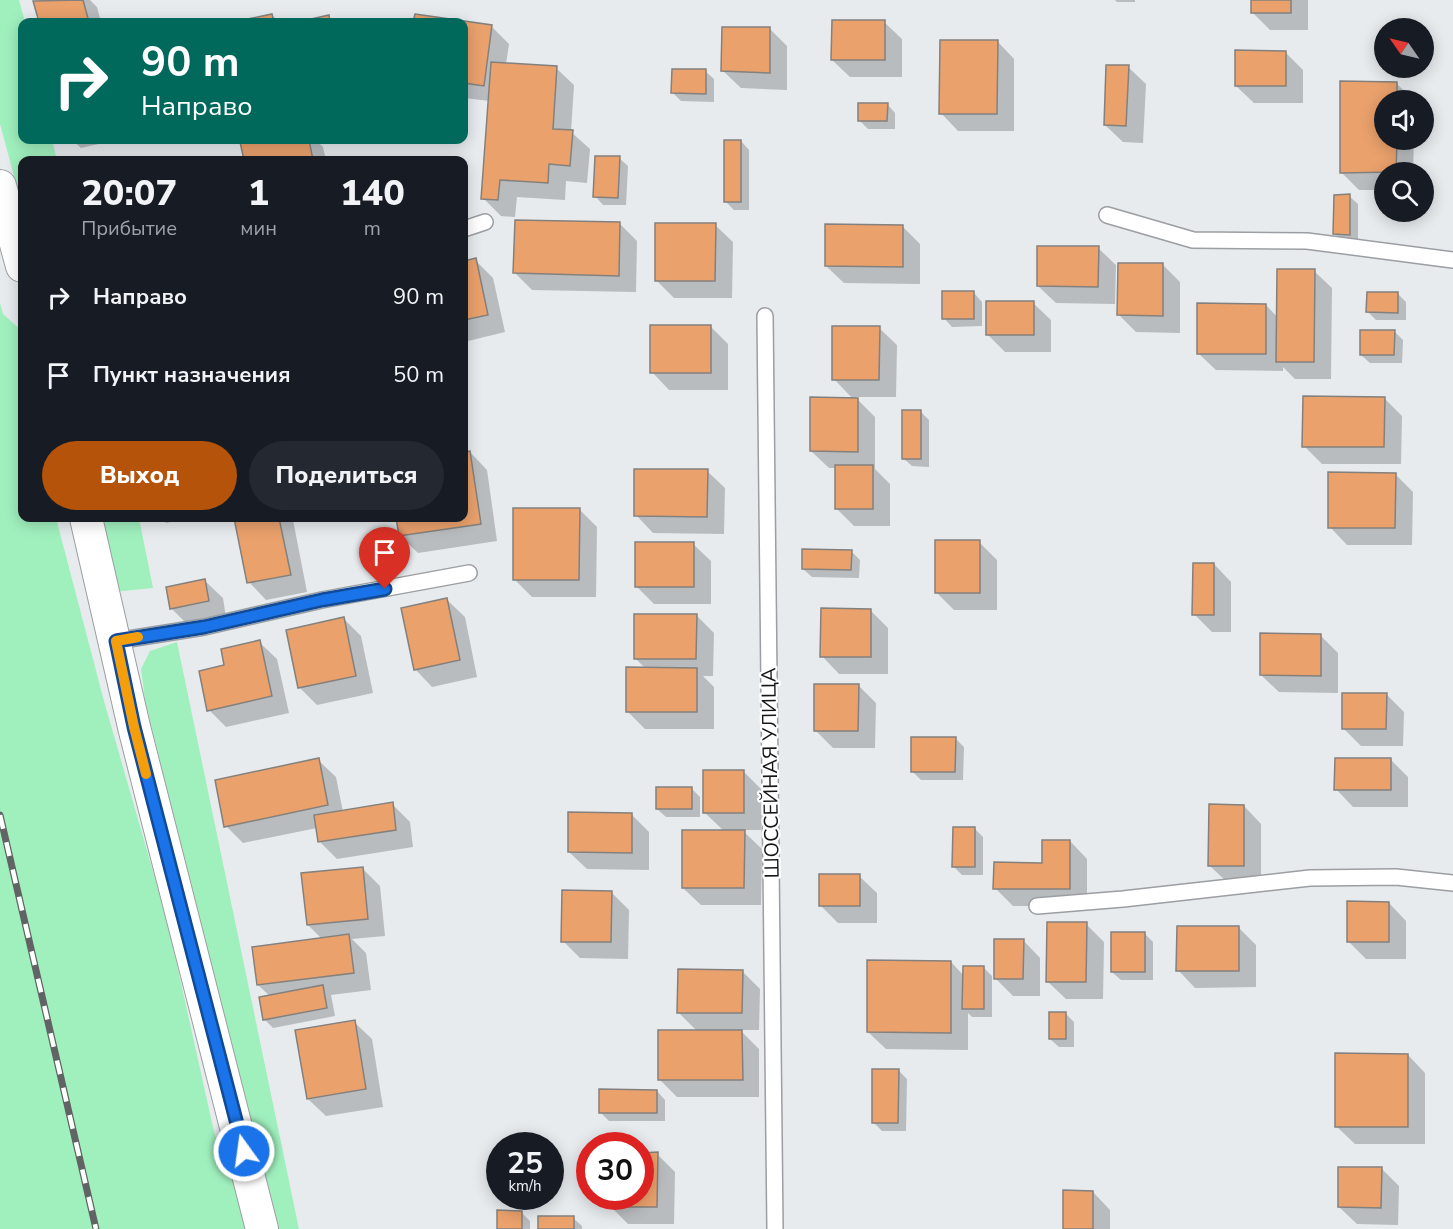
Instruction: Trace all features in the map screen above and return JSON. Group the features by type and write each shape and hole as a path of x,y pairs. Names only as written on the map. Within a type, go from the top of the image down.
{"street":[{"path":"0,186 18,251"},
{"path":"87,522 134,727 262,1229"}],"lane":[{"path":"1107,215 1192,240 1306,241 1453,260"},
{"path":"468,228 485,222"},
{"name":"ШОССЕЙНАЯ УЛИЦА","path":"765,316 775,1229"},
{"path":"116,641 204,627 322,600 469,573"},
{"path":"1037,906 1123,899 1310,878 1396,878 1453,883"}],"green space":[{"path":"0,0 19,0 24,18 18,18 18,144 53,144 56,156 18,156 18,191 0,124"},
{"path":"0,303 3,314 18,327 18,522 57,522 104,701 167,920 218,1146 232,1169 247,1229 0,1229"},
{"path":"96,522 140,522 153,588 113,592"},
{"path":"177,642 299,1229 275,1229 145,700 141,669 150,651"}],"building":[{"path":"83,0 88,18 38,18 33,1"},
{"path":"1251,0 1291,0 1291,13 1251,13"},
{"path":"272,14 273,18 252,18"},
{"path":"415,14 443,18 414,18"},
{"path":"832,20 885,20 885,60 831,60"},
{"path":"468,22 492,25 484,86 468,84"},
{"path":"722,27 770,27 770,73 721,71"},
{"path":"940,40 998,40 997,114 939,114"},
{"path":"1235,50 1286,51 1286,86 1235,86"},
{"path":"491,62 557,66 553,129 573,130 570,166 549,164 548,183 500,180 498,200 481,199"},
{"path":"1106,65 1129,65 1126,126 1104,125"},
{"path":"672,69 706,69 706,94 671,93"},
{"path":"1340,81 1397,82 1397,90 1374,90 1374,150 1397,150 1396,162 1374,162 1374,172 1340,173"},
{"path":"858,103 888,103 887,121 858,121"},
{"path":"724,140 741,140 741,202 724,202"},
{"path":"240,144 310,144 312,156 243,156"},
{"path":"595,156 620,156 618,198 593,197"},
{"path":"1350,194 1350,235 1333,234 1334,195"},
{"path":"515,220 620,222 619,276 513,273"},
{"path":"655,223 716,223 715,281 655,281"},
{"path":"825,224 903,225 903,267 825,266"},
{"path":"1037,246 1099,246 1098,287 1037,286"},
{"path":"476,258 488,315 468,319 468,260"},
{"path":"1118,263 1163,263 1163,316 1117,315"},
{"path":"1277,269 1315,269 1314,362 1276,362"},
{"path":"942,291 974,291 974,319 942,319"},
{"path":"1367,292 1398,292 1398,313 1366,312"},
{"path":"986,301 1034,301 1034,335 986,335"},
{"path":"1197,303 1266,304 1266,354 1197,354"},
{"path":"650,325 711,325 711,373 650,373"},
{"path":"832,326 880,326 879,380 832,380"},
{"path":"1360,330 1395,330 1394,355 1360,355"},
{"path":"1303,396 1385,397 1384,447 1302,447"},
{"path":"810,397 858,398 858,452 810,451"},
{"path":"902,410 921,410 921,459 902,459"},
{"path":"468,451 470,451 481,524 399,536 397,522 468,522"},
{"path":"835,465 873,465 873,509 835,509"},
{"path":"634,469 708,469 707,517 634,516"},
{"path":"1328,472 1396,473 1395,528 1328,528"},
{"path":"513,508 580,508 579,580 513,580"},
{"path":"235,522 280,522 291,575 247,583"},
{"path":"935,540 980,540 980,593 935,593"},
{"path":"635,542 694,542 694,587 635,587"},
{"path":"802,549 852,550 851,570 802,569"},
{"path":"1193,563 1214,563 1214,615 1192,615"},
{"path":"205,579 209,601 170,609 166,587"},
{"path":"447,598 460,660 414,670 401,608"},
{"path":"821,608 871,609 871,657 820,657"},
{"path":"634,614 697,614 696,659 634,659"},
{"path":"344,617 356,676 298,688 286,630"},
{"path":"1260,633 1321,634 1321,676 1260,675"},
{"path":"260,640 272,696 207,711 199,671 224,665 221,649"},
{"path":"626,667 697,668 697,712 626,712"},
{"path":"814,684 859,684 858,731 814,731"},
{"path":"1342,693 1387,693 1386,729 1342,729"},
{"path":"911,737 956,737 955,772 911,772"},
{"path":"319,758 328,805 224,827 215,780"},
{"path":"1335,758 1391,758 1391,790 1334,790"},
{"path":"703,770 744,770 744,813 703,813"},
{"path":"656,787 692,787 692,809 656,809"},
{"path":"393,802 396,830 318,842 314,815"},
{"path":"1209,804 1244,805 1244,866 1208,866"},
{"path":"568,812 632,813 632,853 568,852"},
{"path":"953,827 975,827 975,867 952,867"},
{"path":"682,830 745,830 744,888 682,888"},
{"path":"1042,840 1070,840 1070,889 993,889 994,862 1042,863"},
{"path":"363,867 368,919 307,925 301,873"},
{"path":"819,874 860,874 860,906 819,906"},
{"path":"562,890 612,891 611,942 561,942"},
{"path":"1347,901 1389,902 1389,942 1347,942"},
{"path":"1047,922 1087,922 1086,982 1046,982"},
{"path":"1177,926 1239,926 1239,971 1176,971"},
{"path":"1111,932 1145,932 1145,972 1111,972"},
{"path":"349,934 354,973 257,985 252,947"},
{"path":"994,939 1024,939 1023,979 994,979"},
{"path":"867,960 951,961 951,1033 867,1032"},
{"path":"963,966 984,966 984,1009 962,1009"},
{"path":"678,969 743,970 742,1013 677,1013"},
{"path":"323,985 327,1008 263,1020 259,997"},
{"path":"1049,1012 1066,1012 1066,1039 1049,1039"},
{"path":"355,1020 366,1089 307,1099 295,1030"},
{"path":"658,1030 742,1030 743,1080 658,1080"},
{"path":"1335,1053 1408,1054 1408,1127 1335,1127"},
{"path":"872,1069 899,1069 898,1123 872,1123"},
{"path":"599,1089 657,1090 657,1113 599,1113"},
{"path":"654,1152 658,1152 657,1207 654,1207"},
{"path":"1338,1167 1382,1167 1381,1208 1338,1207"},
{"path":"1063,1190 1093,1191 1093,1229 1063,1229"},
{"path":"497,1210 522,1211 522,1229 497,1229"},
{"path":"538,1216 574,1216 574,1229 538,1229"}],"railway":[{"path":"0,815 96,1229"}],"slow traffic":[{"path":"138,637 116,641 146,774"}],"route":[{"path":"244,1151 134,727 116,641 204,627 322,600 385,589"}]}
